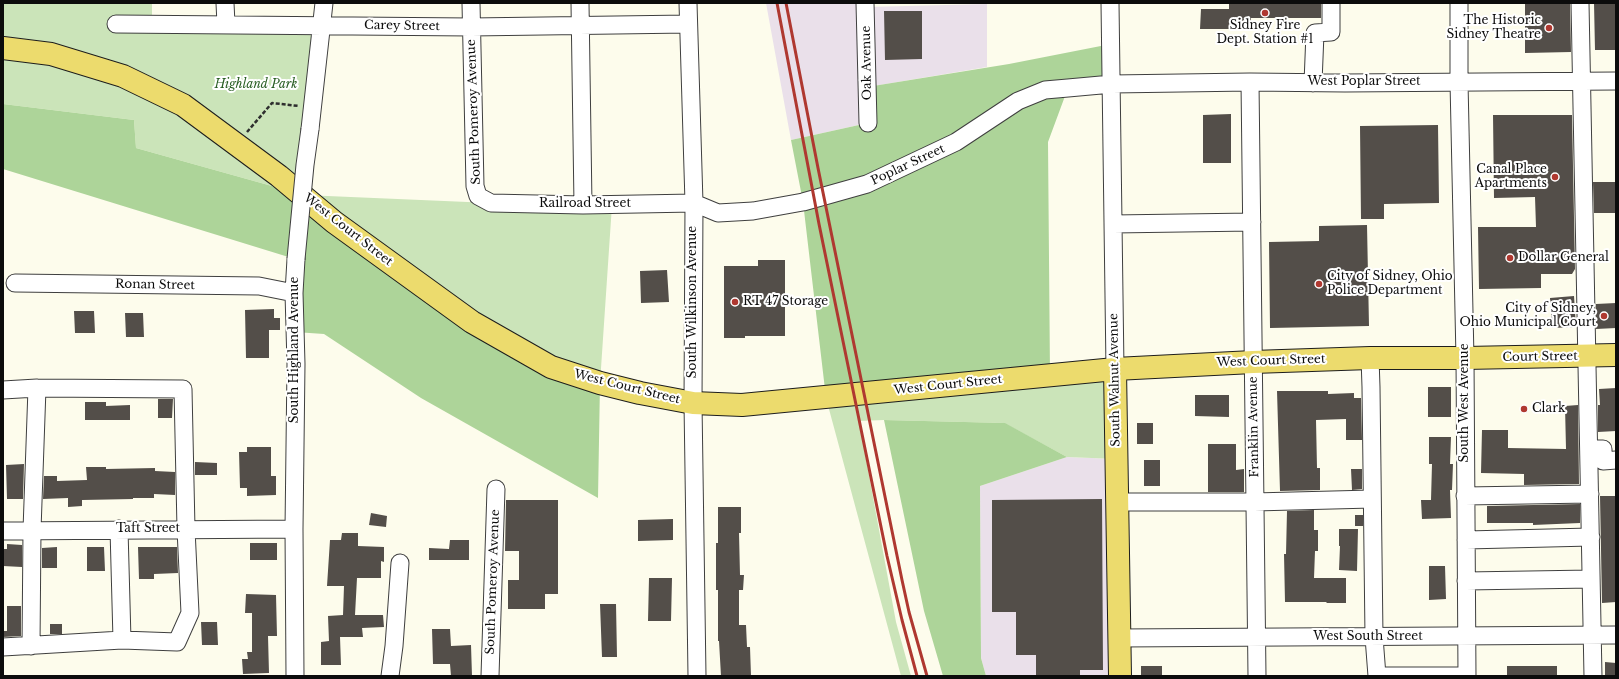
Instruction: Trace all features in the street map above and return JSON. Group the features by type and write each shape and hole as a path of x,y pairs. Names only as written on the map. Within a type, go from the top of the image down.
{"main road":[{"name":"West Court Street","path":"3,48 51,54 123,76 183,105 291,186 334,222 472,322 551,367 600,383 640,393 693,403 742,405 1115,369 1370,358 1465,358"},
{"name":"Court Street","path":"1465,358 1616,356"},
{"name":"South Walnut Avenue","path":"1115,369 1120,676"}],"street":[{"path":"225,3 226,24"},
{"name":"South Highland Avenue","path":"295,676 294,529 296,364 294,293 302,189 323,25 324,3"},
{"name":"South Pomeroy Avenue","path":"471,3 475,186 478,196"},
{"path":"580,3 582,205"},
{"name":"South Wilkinson Avenue","path":"688,3 694,203 693,403 697,676"},
{"name":"Oak Avenue","path":"865,3 868,123"},
{"name":"South Walnut Avenue","path":"1110,3 1115,369"},
{"path":"1313,83 1315,33 1332,32 1331,3"},
{"name":"South West Avenue","path":"1459,3 1459,82 1465,358 1467,676"},
{"path":"1580,3 1580,81 1588,356 1593,676"},
{"name":"Carey Street","path":"116,24 471,27 688,24"},
{"name":"West Poplar Street","path":"1112,84 1616,81"},
{"name":"Franklin Avenue","path":"1250,82 1257,676"},
{"name":"Poplar Street","path":"694,203 718,213 753,211 803,202 867,184 956,142 1018,101 1046,90 1112,84"},
{"name":"Railroad Street","path":"478,196 491,203 582,205 694,203"},
{"path":"1113,224 1252,222"},
{"name":"Ronan Street","path":"15,283 259,286 294,293"},
{"path":"1370,358 1374,637 1377,676 1467,676"},
{"path":"3,390 37,388 183,389 186,529 190,613 177,642 122,640 3,647"},
{"path":"31,646 32,530 37,388"},
{"path":"1589,449 1603,448 1603,461 1616,460"},
{"name":"South Pomeroy Avenue","path":"490,676 496,489"},
{"path":"1465,496 1590,494"},
{"path":"1117,502 1254,502 1372,499"},
{"path":"119,529 122,640"},
{"name":"Taft Street","path":"3,531 119,529 294,529"},
{"path":"1466,540 1590,537"},
{"path":"390,676 394,646 400,563"},
{"path":"1466,581 1591,579"},
{"name":"West South Street","path":"1120,638 1616,635"}],"path":[{"path":"236,144 272,103 313,108"}],"shaded area":[{"path":"766,3 865,3 866,7 987,4 987,67 868,87 868,123 791,140"},
{"path":"1067,457 1116,459 1120,676 986,676 981,658 980,486"}],"green space":[{"name":"Highland Park","path":"3,3 152,3 152,24 323,25 304,195 136,148 134,120 3,104"},
{"path":"1111,44 1112,84 1068,88 1048,142 1050,375 826,398 803,202 791,140 868,123 867,87 1009,64"},
{"path":"3,104 134,120 136,148 304,195 472,322 600,383 598,498 421,398 324,334 295,332 295,259 3,169"},
{"path":"304,195 491,203 612,205 600,383 551,367"},
{"path":"1115,369 1116,459 1067,457 1004,423 884,420 859,421 896,622 911,676 901,676 826,398"},
{"path":"884,420 1005,423 1067,457 980,486 981,658 986,676 943,676 924,611"}],"building":[{"name":"Sidney Fire Dept. Station #1","path":"1229,3 1321,3 1321,18 1251,18 1251,29 1200,29 1201,9 1229,9"},
{"name":"The Historic Sidney Theatre","path":"1525,3 1570,3 1571,52 1525,53"},
{"path":"1594,3 1616,3 1616,50 1595,50"},
{"path":"884,11 922,11 922,59 885,60"},
{"path":"1231,114 1231,163 1203,163 1203,115"},
{"path":"1493,115 1572,115 1575,269 1572,274 1541,274 1541,288 1479,289 1478,227 1536,227 1535,197 1494,198"},
{"path":"1438,125 1439,203 1384,204 1384,219 1361,219 1360,126"},
{"path":"1593,182 1616,182 1616,213 1594,213"},
{"name":"City of Sidney, Ohio Police Department","path":"1367,225 1369,326 1270,328 1269,242 1319,241 1319,226"},
{"path":"758,260 785,260 785,336 745,336 745,338 724,338 724,266 758,266"},
{"path":"667,270 669,302 641,303 640,271"},
{"path":"1574,296 1576,327 1552,328 1550,298"},
{"name":"City of Sidney, Ohio Municipal Court","path":"1616,303 1616,328 1596,329 1596,304"},
{"path":"274,309 274,318 280,318 280,330 269,330 269,358 246,358 245,310"},
{"path":"74,311 94,311 95,333 75,333"},
{"path":"125,313 143,313 144,337 126,337"},
{"path":"1428,387 1451,387 1451,417 1428,417"},
{"path":"1616,388 1616,431 1598,432 1598,405 1600,405 1599,389"},
{"path":"1277,391 1328,391 1328,394 1354,393 1354,398 1361,398 1362,440 1346,440 1346,419 1316,420 1317,468 1320,468 1320,490 1280,491"},
{"path":"1195,395 1229,395 1229,417 1195,416"},
{"path":"158,399 173,399 172,418 158,418"},
{"path":"85,402 106,402 106,406 130,405 130,420 85,420"},
{"path":"1578,405 1579,484 1524,485 1524,474 1481,473 1482,430 1508,430 1508,448 1566,449 1565,406"},
{"path":"1137,423 1153,423 1153,444 1137,444"},
{"path":"1429,437 1451,437 1450,464 1453,464 1452,490 1450,490 1451,518 1422,519 1421,500 1431,500 1432,464 1429,464"},
{"path":"1208,444 1236,444 1236,470 1244,469 1244,492 1208,492"},
{"path":"247,447 271,447 271,476 276,476 276,495 247,496 247,488 240,488 239,452 247,452"},
{"path":"1144,460 1160,460 1160,486 1144,486"},
{"path":"195,462 217,463 217,475 195,475"},
{"path":"24,464 23,499 7,499 6,465"},
{"path":"86,467 106,467 106,469 155,468 155,471 175,472 175,495 154,494 154,498 82,500 82,506 68,507 68,498 43,499 44,476 57,476 57,481 87,480"},
{"path":"1351,469 1362,469 1362,489 1352,490"},
{"path":"1600,496 1616,496 1616,602 1602,603"},
{"path":"1102,499 1103,670 1080,670 1080,676 1036,676 1036,655 1016,655 1016,612 992,612 992,500"},
{"path":"506,500 558,500 558,594 545,594 545,609 508,609 508,580 519,580 519,551 505,551"},
{"path":"1580,504 1580,523 1533,525 1533,523 1487,523 1487,506"},
{"path":"718,507 741,507 741,533 739,533 740,575 744,575 743,590 739,590 739,625 746,625 747,647 750,647 751,676 721,676 718,641 718,590 716,590"},
{"path":"1314,510 1314,530 1318,530 1318,551 1315,551 1314,578 1346,578 1346,603 1285,602 1284,554 1286,554 1287,511"},
{"path":"371,513 387,516 386,527 369,525"},
{"path":"1355,515 1363,515 1363,526 1355,526"},
{"path":"673,519 673,540 638,541 638,520"},
{"path":"1339,529 1358,529 1357,571 1339,570"},
{"path":"342,533 358,533 358,546 384,547 384,562 381,561 381,578 357,578 355,615 383,615 384,627 362,628 363,637 340,637 341,665 321,665 321,642 329,641 328,616 343,615 344,586 327,586 330,540 341,540"},
{"path":"450,540 469,540 469,560 429,560 429,548 449,549"},
{"path":"250,543 277,543 277,560 250,560"},
{"path":"7,544 22,545 22,567 3,566 3,549 7,549"},
{"path":"57,547 57,568 42,568 42,548"},
{"path":"87,547 104,547 105,571 87,571"},
{"path":"138,547 177,547 178,573 154,574 154,579 139,579"},
{"path":"1429,566 1445,566 1446,599 1429,600"},
{"path":"649,578 672,578 671,621 648,621"},
{"path":"246,594 276,595 277,636 268,636 269,673 243,674 242,659 248,659 247,652 252,652 252,613 245,613"},
{"path":"600,604 616,604 617,657 602,657"},
{"path":"7,606 21,606 21,636 3,637 3,631 7,631"},
{"path":"201,622 217,622 218,645 202,645"},
{"path":"50,624 62,624 62,634 50,634"},
{"path":"432,629 450,629 451,646 471,645 472,676 451,676 450,664 433,664"},
{"path":"1605,662 1616,663 1616,676 1605,676"},
{"path":"1141,666 1162,666 1162,676 1141,676"},
{"path":"1507,666 1557,666 1557,676 1507,676"}],"railway":[{"path":"777,3 819,224 887,556 917,676"},
{"path":"786,3 902,580 909,612 927,676"}],"place":[{"name":"Sidney Fire Dept. Station #1","path":"1265,13"},
{"name":"The Historic Sidney Theatre","path":"1549,28"},
{"name":"Canal Place Apartments","path":"1555,177"},
{"name":"Dollar General","path":"1510,258"},
{"name":"City of Sidney, Ohio Police Department","path":"1319,284"},
{"name":"RT 47 Storage","path":"735,302"},
{"name":"City of Sidney, Ohio Municipal Court","path":"1604,316"},
{"name":"Clark","path":"1524,409"}]}
